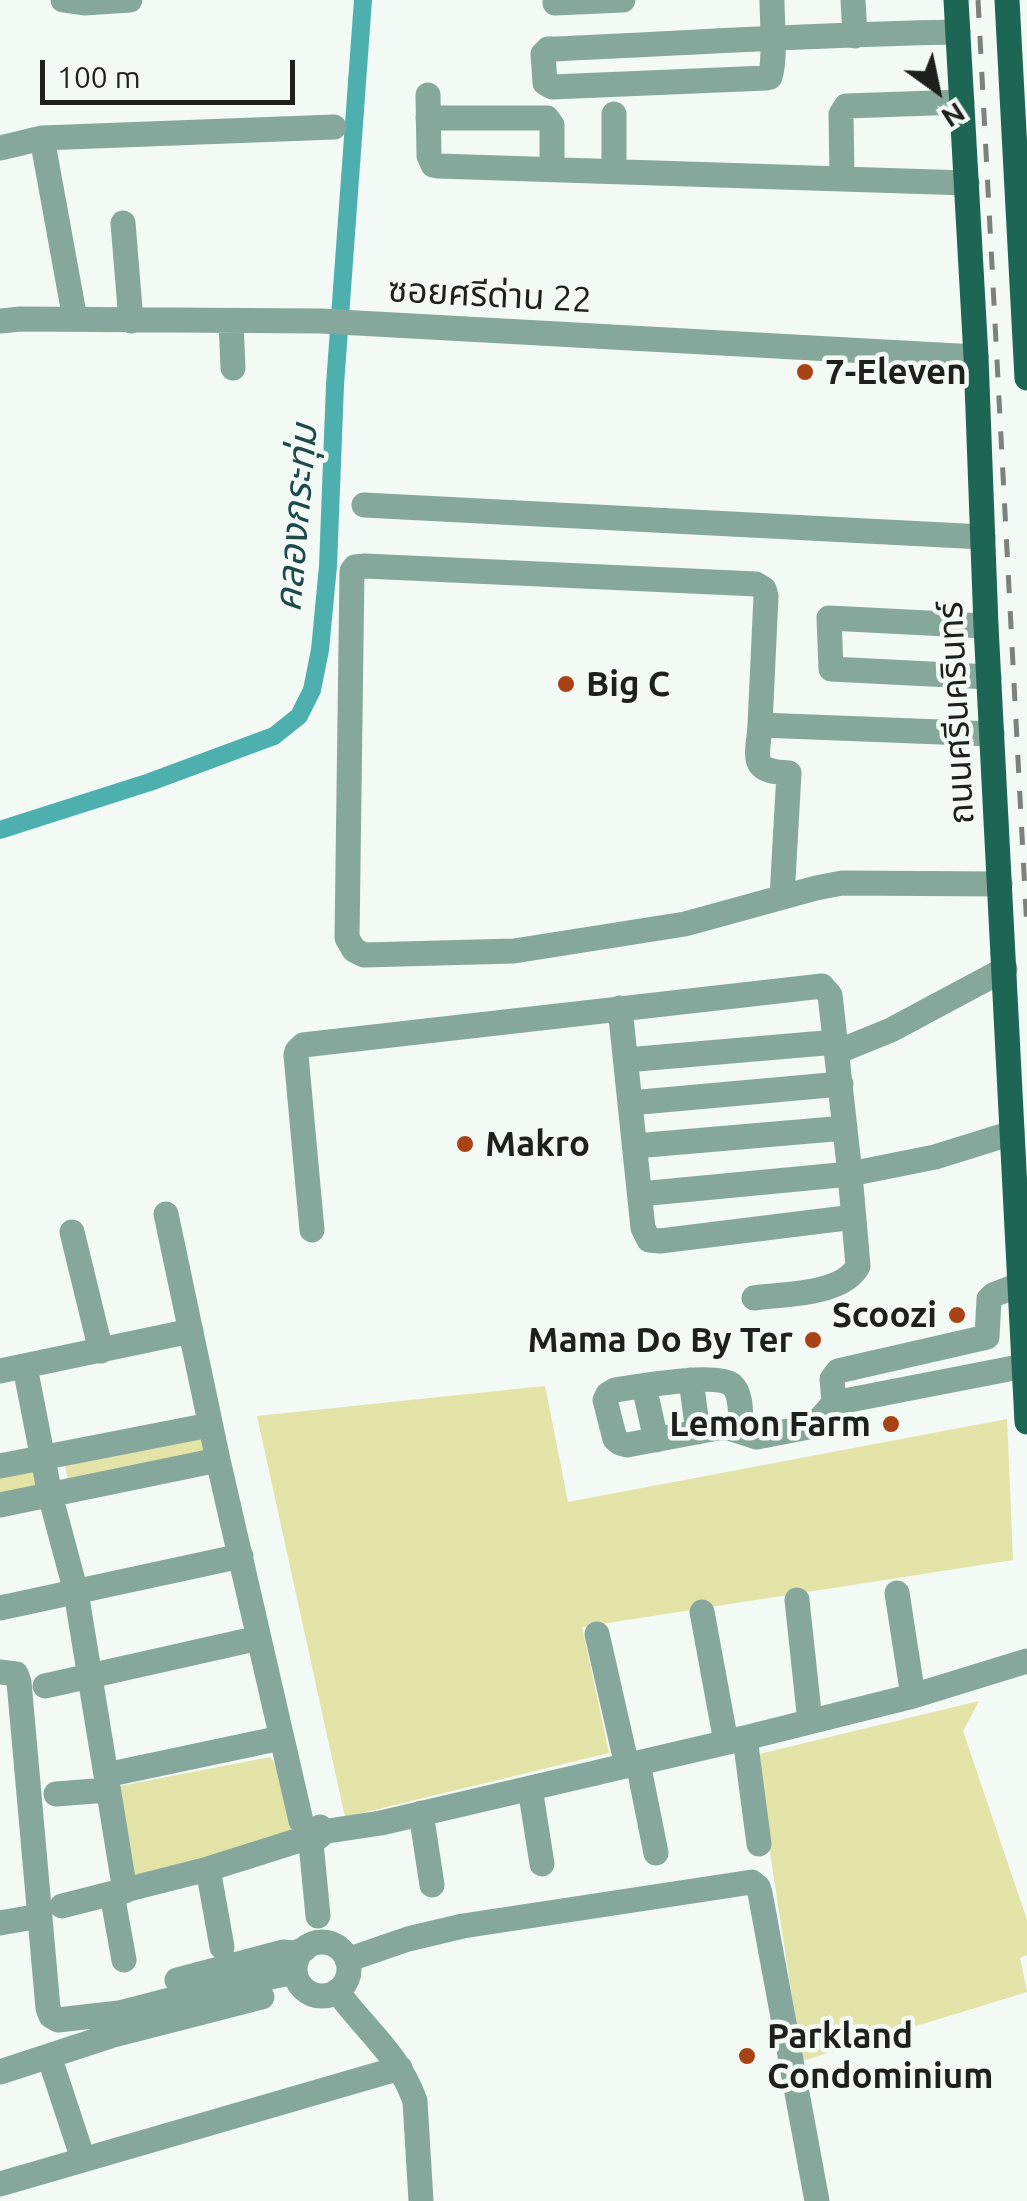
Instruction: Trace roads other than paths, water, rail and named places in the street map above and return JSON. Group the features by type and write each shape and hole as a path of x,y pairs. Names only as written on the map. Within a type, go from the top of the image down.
{"main road":[{"name":"ถนนศรีนครินทร์","path":"956,0 1027,1422"},
{"path":"1011,0 1020,108 1027,378"}],"street":[{"path":"63,0 84,4 130,0"},
{"path":"555,3 623,0"},
{"path":"772,0 771,40 772,69 766,78 546,86 543,54 548,49 771,40 855,36 958,32"},
{"path":"854,0 855,36"},
{"path":"1011,0 1027,8"},
{"path":"842,178 840,114 846,106 962,102"},
{"path":"552,169 552,125 548,118 428,107 429,156 433,165 967,183"},
{"path":"614,114 614,171"},
{"path":"0,148 42,138 334,127"},
{"path":"42,138 75,319"},
{"path":"123,223 131,321"},
{"name":"ซอยศรีด่าน 22","path":"0,321 334,322 976,357"},
{"path":"231,322 233,368"},
{"path":"364,505 983,537"},
{"path":"782,897 788,773 768,772 760,766 766,596 761,586 354,567 346,938 354,950 364,954 514,952 684,924 842,883 1000,884"},
{"path":"986,626 830,618 831,668 990,677"},
{"path":"760,725 992,734"},
{"path":"626,1060 837,1047 891,1030 1005,969"},
{"path":"312,1230 296,1055 300,1047 822,986 830,995 837,1047 858,1264 841,1283 754,1298"},
{"path":"620,1008 644,1233 653,1242 854,1217"},
{"path":"630,1103 841,1084"},
{"path":"635,1146 846,1128"},
{"path":"640,1194 850,1174 936,1157 1012,1133"},
{"path":"166,1214 281,1738 308,1834 318,1916"},
{"path":"72,1232 101,1351"},
{"path":"988,1373 989,1298 1019,1285"},
{"path":"124,1960 107,1782 76,1592 43,1457 7,1367 191,1332"},
{"path":"834,1403 832,1378 838,1371 987,1337"},
{"path":"741,1431 738,1394 724,1381 691,1380 614,1390 605,1400 616,1438 627,1445 718,1428 757,1436 814,1426 834,1403 1024,1366"},
{"path":"691,1380 698,1432"},
{"path":"644,1386 656,1440"},
{"path":"0,1466 210,1425"},
{"path":"0,1506 218,1460"},
{"path":"0,1608 241,1556"},
{"path":"897,1593 914,1696"},
{"path":"796,1600 810,1722"},
{"path":"702,1612 759,1844"},
{"path":"598,1634 656,1853"},
{"path":"45,1686 260,1638"},
{"path":"0,1924 208,1869 308,1834 381,1823 736,1740 914,1696 1027,1661"},
{"path":"0,1672 16,1674 20,1682 51,1911 49,2012 58,2020 119,2013 212,1989 300,1960 312,1944 337,1947 347,1960 348,1977 337,1991 322,1996 307,1992 301,1986 300,1960"},
{"path":"56,1794 281,1738"},
{"path":"530,1788 542,1864"},
{"path":"422,1813 432,1885"},
{"path":"208,1869 222,1946"},
{"path":"347,1960 408,1939 464,1926 746,1882 756,1884 817,2201"},
{"path":"337,1991 388,2050 415,2101 421,2201"},
{"path":"0,2072 110,2036 262,1998"},
{"path":"49,2056 82,2159"},
{"path":"0,2184 400,2068"}],"waterway":[{"name":"คลองกระทุ่ม","path":"0,830 150,782 274,736 299,716 312,690 328,566 335,385 363,0"}],"railway":[{"path":"978,0 1027,930"}],"place":[{"name":"7-Eleven","path":"805,372"},
{"name":"Big C","path":"566,684"},
{"name":"Makro","path":"465,1144"},
{"name":"Scoozi","path":"957,1315"},
{"name":"Mama Do By Ter","path":"813,1340"},
{"name":"Lemon Farm","path":"891,1424"},
{"name":"Parkland Condominium","path":"747,2056"}]}
